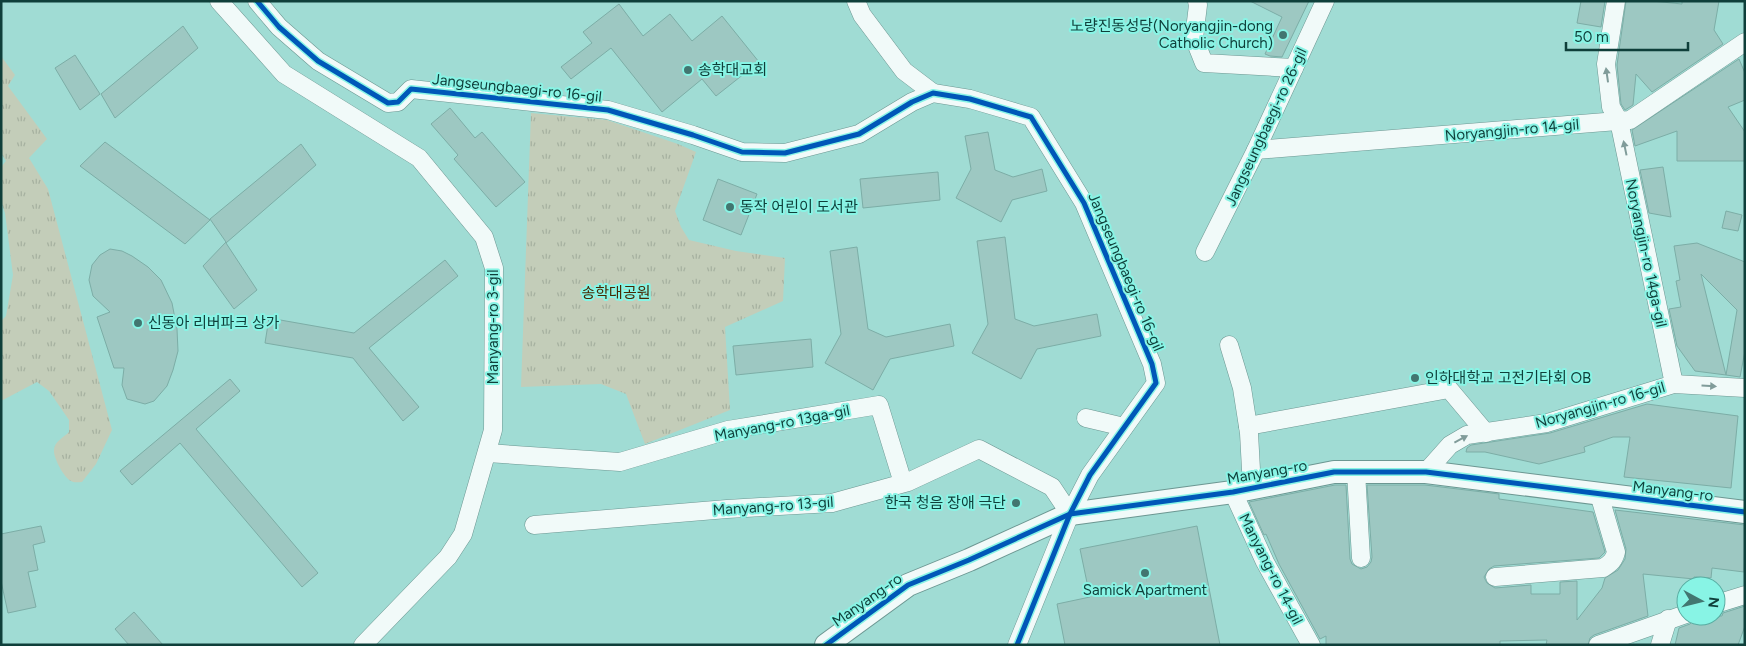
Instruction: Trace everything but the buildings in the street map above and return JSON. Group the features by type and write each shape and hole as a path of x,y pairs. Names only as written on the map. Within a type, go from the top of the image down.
{"street":[{"name":"Manyang-ro 3-gil","path":"219,1 284,74 419,158 484,238 494,268 493,430 463,534 448,557 371,642"},
{"name":"Jangseungbaegi-ro 16-gil","path":"257,1 279,27 318,61 388,103 398,102 411,89 608,110 742,152 785,153 859,134 912,102 933,94 967,99 1031,116 1084,203 1152,364 1156,383 1090,475 1070,514 1016,645"},
{"path":"856,1 862,15 904,71 933,94"},
{"path":"1197,1 1194,38 1204,63 1294,68"},
{"name":"Jangseungbaegi-ro 26-gil","path":"1205,252 1256,150 1325,1"},
{"name":"Noryangjin-ro 14ga-gil","path":"1616,1 1606,64 1612,107 1619,121 1674,384"},
{"name":"Noryangjin-ro 14-gil","path":"1256,150 1630,120 1745,42"},
{"path":"1228,345 1242,388 1248,426 1243,490"},
{"name":"Noryangjin-ro 16-gil","path":"1426,472 1450,445 1468,435 1547,423 1674,384 1745,388"},
{"path":"1248,426 1449,389 1486,433"},
{"name":"Manyang-ro 13ga-gil","path":"487,453 620,462 728,430 879,405 903,484"},
{"path":"1086,418 1124,427"},
{"name":"Manyang-ro 13-gil","path":"534,525 727,509 832,503 903,484 979,449 1052,487 1070,514"},
{"name":"Manyang-ro","path":"826,645 908,585 969,560 1070,514 1243,490 1334,472 1426,472 1745,512"},
{"path":"1356,472 1361,558"},
{"name":"Manyang-ro 14-gil","path":"1243,490 1265,562 1311,645"},
{"path":"1495,577 1604,568 1609,565 1614,560 1616,552 1599,494"},
{"path":"1726,601 1745,595"},
{"path":"1598,645 1676,617"},
{"path":"1660,645 1668,619"}],"green space":[{"path":"1,56 15,75 8,86 47,139 29,158 48,189 112,430 96,464 82,482 73,482 68,479 62,472 55,457 54,447 69,432 69,420 49,391 37,382 1,401 1,321 6,316 13,275 5,213 1,201 1,167 6,161 1,153"},
{"name":"송학대공원","path":"531,113 607,120 696,152 675,211 681,227 689,240 736,251 785,258 783,301 725,327 730,410 645,444 626,394 601,384 521,387"}],"cycle path":[{"path":"257,1 279,27 318,61 388,103 398,102 411,89 608,110 693,135 742,152 785,153 859,134 912,102 933,93 970,99 1031,117 1084,203 1152,364 1156,383 1090,475 1070,514 1017,645"},
{"path":"826,645 908,585 969,560 1070,514 1233,492 1334,472 1426,472 1745,512"}],"place":[{"name":"노량진동성당(Noryangjin-dong Catholic Church)","path":"1283,35"},
{"name":"송학대교회","path":"688,70"},
{"name":"동작 어린이 도서관","path":"730,207"},
{"name":"신동아 리버파크 상가","path":"138,323"},
{"name":"인하대학교 고전기타회 OB","path":"1415,378"},
{"name":"한국 청음 장애 극단","path":"1016,503"},
{"name":"Samick Apartment","path":"1145,573"}]}
